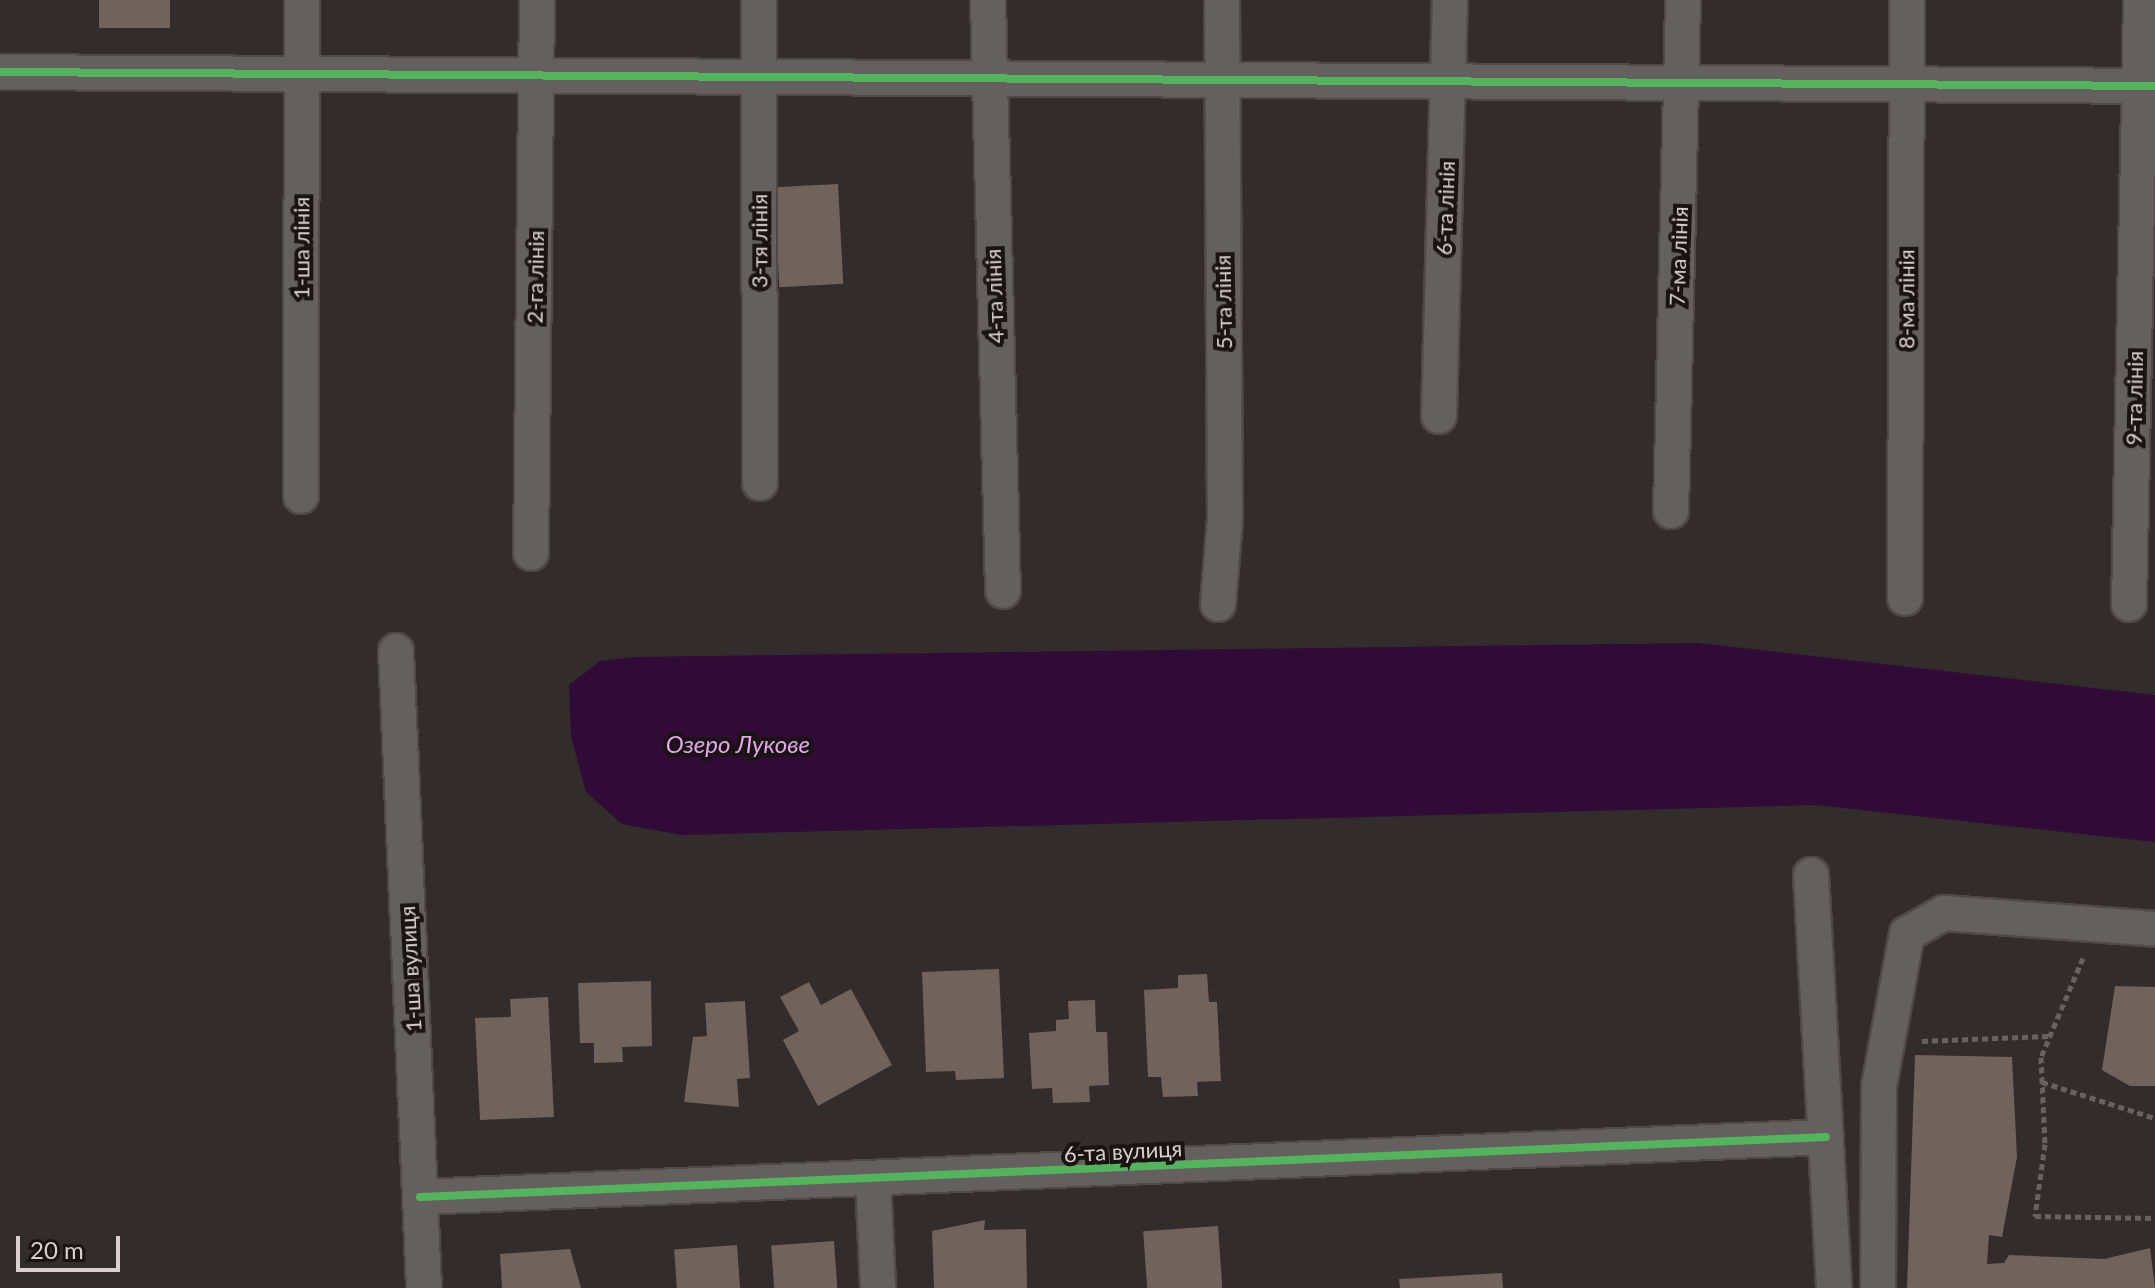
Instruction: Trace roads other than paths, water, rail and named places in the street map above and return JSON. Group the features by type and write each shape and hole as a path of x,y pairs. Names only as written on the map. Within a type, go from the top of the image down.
{"street":[{"name":"1-ша лінія","path":"301,496 302,0"},
{"name":"2-га лінія","path":"531,553 537,0"},
{"name":"3-тя лінія","path":"759,0 760,483"},
{"name":"4-та лінія","path":"988,0 987,76 1003,591"},
{"name":"5-та лінія","path":"1218,604 1225,519 1222,0"},
{"name":"6-та лінія","path":"1439,416 1450,0"},
{"name":"7-ма лінія","path":"1671,511 1683,0"},
{"name":"8-ма лінія","path":"1905,598 1907,0"},
{"name":"9-та лінія","path":"2129,604 2148,86 2141,0"},
{"path":"0,72 1221,75 1682,86 2148,86"},
{"name":"1-ша вулиця","path":"396,651 424,1288"},
{"path":"1811,875 1834,1288"},
{"path":"1878,1288 1879,1086 1907,934 1944,913 2155,929"},
{"name":"6-та вулиця","path":"420,1197 1826,1137"},
{"path":"873,1180 878,1288"}],"water":[{"name":"Озеро Лукове","path":"1699,643 2155,695 2155,842 1815,805 681,835 622,824 586,792 571,736 569,685 600,661 634,657"}]}
